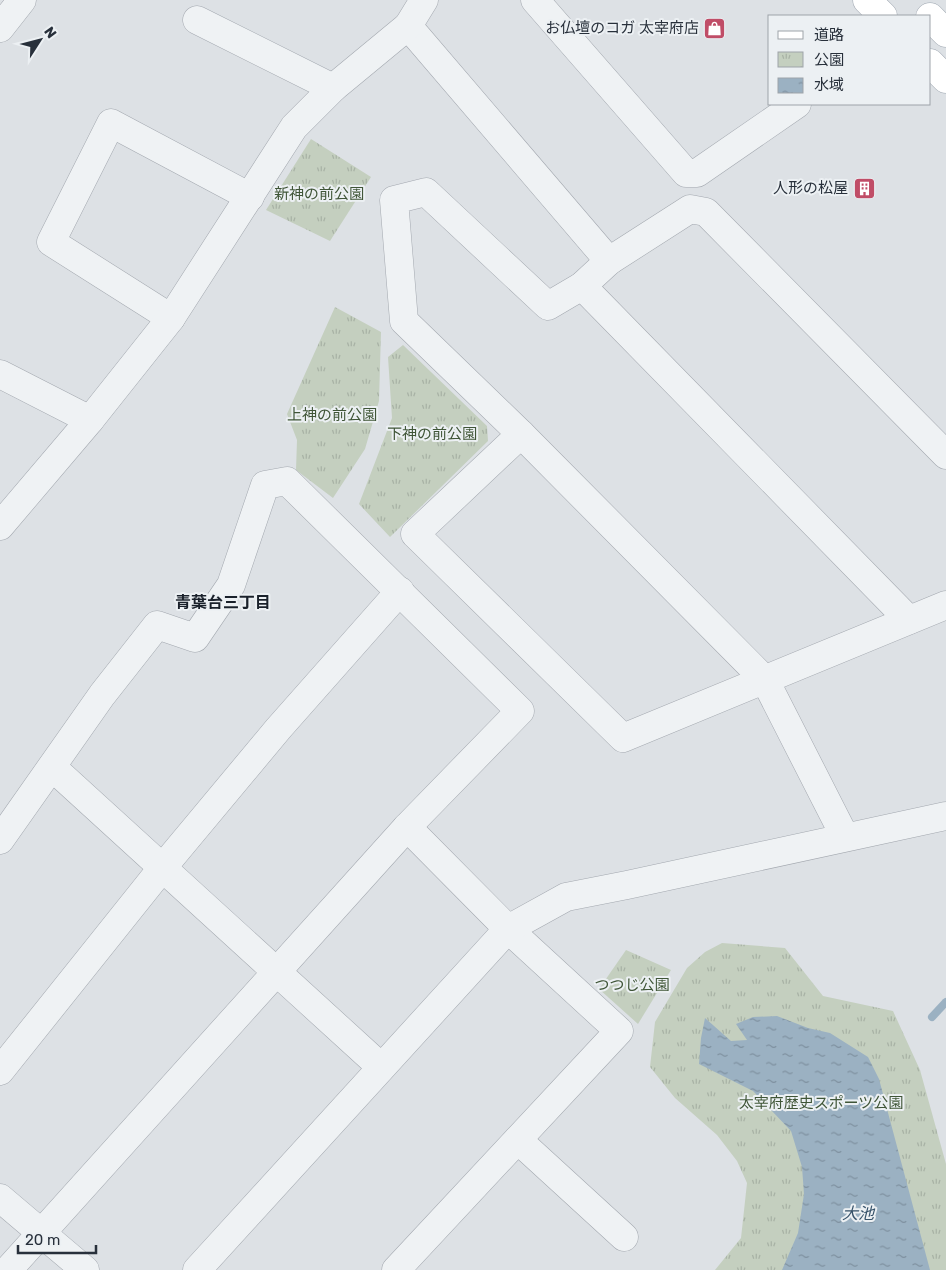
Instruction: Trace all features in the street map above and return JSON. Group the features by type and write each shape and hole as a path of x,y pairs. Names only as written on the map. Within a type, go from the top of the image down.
{"main road":[{"path":"913,0 927,15"},
{"path":"931,19 946,33"},
{"path":"931,64 946,79"}],"street":[{"path":"0,28 22,0"},
{"path":"535,0 686,173 697,173 796,105"},
{"path":"0,526 90,420 171,318 294,127 416,8 609,261"},
{"path":"197,20 332,88"},
{"path":"171,318 51,242 111,123 250,197"},
{"path":"845,837 765,680 521,434 404,320 394,200 426,192 548,306 582,286 609,261 690,209 706,212 946,455"},
{"path":"582,286 909,620"},
{"path":"0,374 90,420"},
{"path":"521,434 415,534 623,738 946,606"},
{"path":"0,840 102,695 157,625 195,638 231,585 265,485 287,481 520,711 407,827 8,1270"},
{"path":"0,1070 163,867 278,729 400,591"},
{"path":"52,767 381,1067"},
{"path":"197,1270 508,929 566,897 946,816"},
{"path":"396,1270 619,1031 508,929 407,827"},
{"path":"518,1140 624,1237"},
{"path":"0,1198 85,1270"}],"green space":[{"name":"新神の前公園","path":"311,139 371,177 330,241 266,210"},
{"name":"上神の前公園","path":"335,307 381,332 379,401 365,449 333,498 296,470 297,440 287,414"},
{"name":"下神の前公園","path":"403,345 487,426 488,441 390,537 359,504 392,418 388,357"},
{"name":"太宰府歴史スポーツ公園","path":"722,943 785,948 823,996 893,1011 920,1070 946,1164 946,1270 715,1270 741,1238 747,1183 737,1161 717,1135 675,1098 650,1067 655,1022 687,968 705,952"},
{"name":"つつじ公園","path":"626,950 671,970 638,1024 599,989"}],"water":[{"name":"大池","path":"777,1016 808,1028 830,1033 868,1057 879,1079 930,1270 782,1270 798,1233 804,1194 802,1167 791,1131 753,1091 699,1064 705,1018 731,1041 747,1040 736,1024 753,1017"}],"waterway":[{"path":"932,1017 946,1002"}],"place":[{"name":"お仏壇のコガ 太宰府店","path":"715,28"},
{"name":"人形の松屋","path":"864,188"}],"district":[{"name":"青葉台三丁目","path":"223,602"}]}
